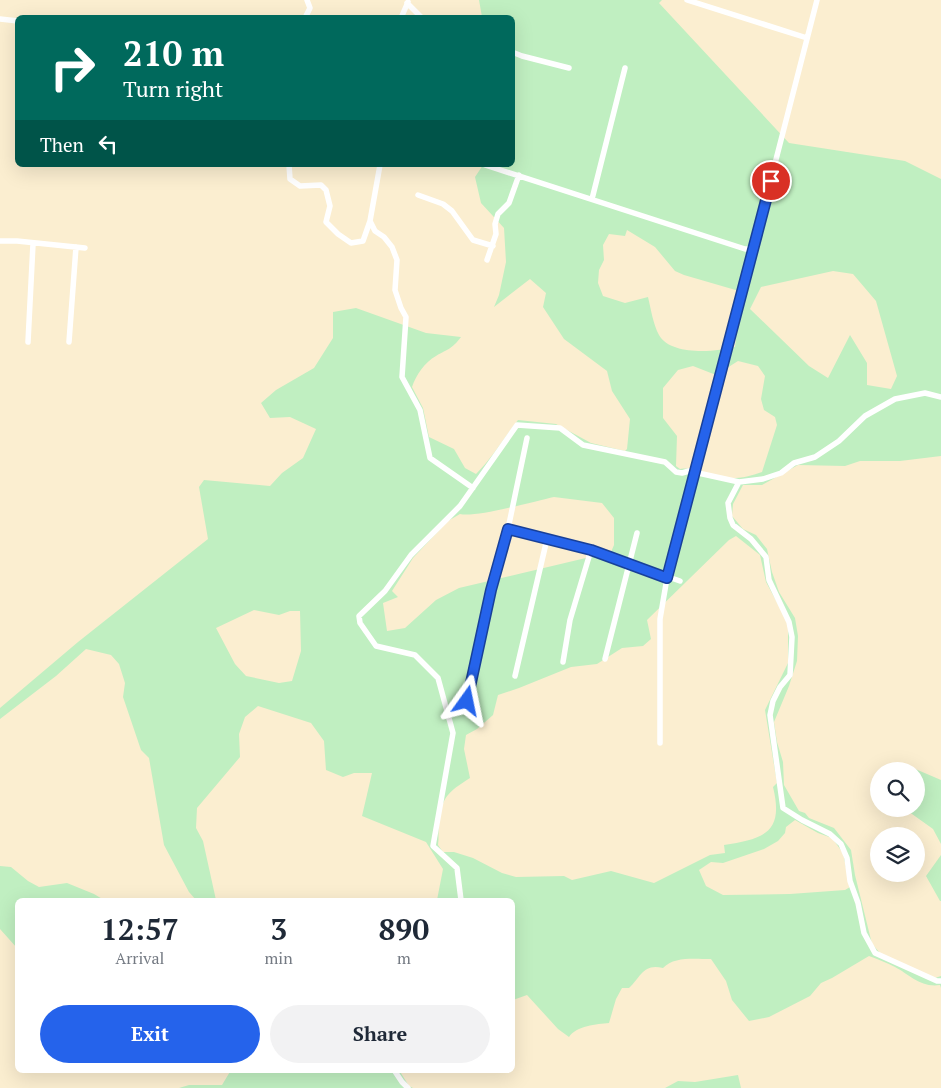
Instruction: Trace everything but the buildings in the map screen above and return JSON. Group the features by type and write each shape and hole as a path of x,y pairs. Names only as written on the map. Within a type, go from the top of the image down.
{"street":[{"path":"306,15 310,8 307,0"},
{"path":"686,0 807,38"},
{"path":"660,744 660,619 667,578 817,0"},
{"path":"402,15 408,2 419,15"},
{"path":"0,19 15,20"},
{"path":"515,53 569,68"},
{"path":"592,199 625,68"},
{"path":"289,167 290,179 300,186 320,185 326,190 330,206 326,222 351,243 363,241 370,221 380,167"},
{"path":"491,167 745,250 753,249"},
{"path":"487,260 496,234 495,224 498,214 509,203 519,176"},
{"path":"418,195 443,204 452,211 473,240 493,246"},
{"path":"370,221 375,231 384,237 392,247 397,260 395,290 406,317 402,377 420,410 430,458 473,488"},
{"path":"0,241 85,248"},
{"path":"28,342 33,244"},
{"path":"68,342 76,247"},
{"path":"461,898 457,868 433,846 453,733 438,678 415,655 376,646 360,622 359,616 385,591 411,555 460,506 517,424 560,428 583,445 665,462 676,472 689,471 740,482 764,480 794,463 815,457 838,441 865,416 895,399 925,393 941,397"},
{"path":"467,701 491,590 508,529 527,438"},
{"path":"740,482 728,503 730,518 733,525 751,539 766,557 769,580 789,622 792,637 790,675 780,687 773,701 770,715 783,808 830,834 841,844 847,858 850,881 858,903 864,933 875,953 937,981 941,981"},
{"path":"508,529 591,550 680,581"},
{"path":"605,659 637,533"},
{"path":"515,676 547,539"},
{"path":"562,662 570,620 591,550"},
{"path":"396,1073 408,1088"}],"green space":[{"path":"479,0 662,0 659,3 789,143 905,161 941,179 941,456 900,461 860,461 845,466 798,465 762,485 743,485 733,504 732,516 743,529 756,535 767,549 779,592 795,618 798,636 797,661 774,722 783,762 784,785 799,811 805,813 809,818 834,828 851,850 855,875 872,944 880,953 935,978 941,976 941,988 940,985 921,983 895,967 869,956 821,983 810,996 769,1017 749,1021 732,1000 726,981 711,959 685,959 668,964 663,968 651,967 647,969 629,988 622,988 616,999 609,1023 582,1028 572,1033 569,1037 558,1029 527,995 515,999 515,898 437,898 443,869 426,842 362,816 372,773 354,773 343,777 326,770 324,741 311,723 258,706 245,717 239,734 240,757 197,808 196,828 203,841 216,898 194,898 189,892 164,845 149,758 141,750 123,697 125,683 119,664 111,655 86,649 56,676 0,719 0,708 78,642 208,539 199,487 204,480 270,486 282,473 303,458 316,429 290,417 270,418 261,403 276,390 314,368 333,338 333,312 356,308 426,333 461,337 452,347 425,365 412,387 423,408 429,437 454,449 465,468 476,474 493,455 518,420 556,424 591,443 625,451 627,449 630,419 612,391 607,371 564,339 543,307 546,293 530,279 494,307 499,295 506,262 504,228 481,203 475,177 482,167 515,167 515,15 482,15","holes":["627,230 655,247 675,271 739,291 741,296 735,347 694,351 673,346 665,342 659,335 648,297 625,303 603,296 598,283 599,270 604,260 603,245 609,234 625,236","833,271 853,274 876,301 897,376 891,389 867,385 867,363 850,335 828,378 809,366 750,309 761,287","738,361 758,366 765,376 761,399 764,410 775,417 777,425 762,472 741,478 725,478 696,470 680,469 676,466 677,436 663,418 663,388 678,370 693,366 716,375","554,497 602,503 614,518 614,545 611,552 459,588 436,600 405,628 387,631 383,603 398,597 392,591 413,558 448,521 460,514 478,514","736,536 760,555 766,582 788,623 788,663 765,710 777,783 773,787 776,814 773,824 768,831 751,840 724,845 725,853 710,855 654,883 611,871 572,880 564,876 516,877 502,873 473,858 454,852 443,852 438,845 440,816 444,802 456,787 470,778 464,749 466,735 477,729 493,715 498,695 571,667 597,664 622,648 643,646 651,639 647,620 729,540","254,610 279,615 290,611 300,611 301,651 292,681 279,683 246,676 235,664 216,628","795,820 818,833 832,838 843,853 850,887 845,890 790,894 723,895 706,886 699,870 711,862 723,863 764,849 778,841 785,833 786,827"]},
{"path":"925,773 941,780 941,844 933,829 916,817 925,817"},
{"path":"941,855 941,901 940,901 926,876"},
{"path":"0,866 11,867 28,881 39,887 67,883 101,898 15,898 15,946 0,929"},
{"path":"229,1073 401,1073 409,1086 413,1088 179,1088 189,1085 222,1085"},
{"path":"738,1075 741,1088 665,1088 678,1081 695,1082"}],"route":[{"path":"467,701 491,590 508,529 591,550 667,578 771,181"}]}
